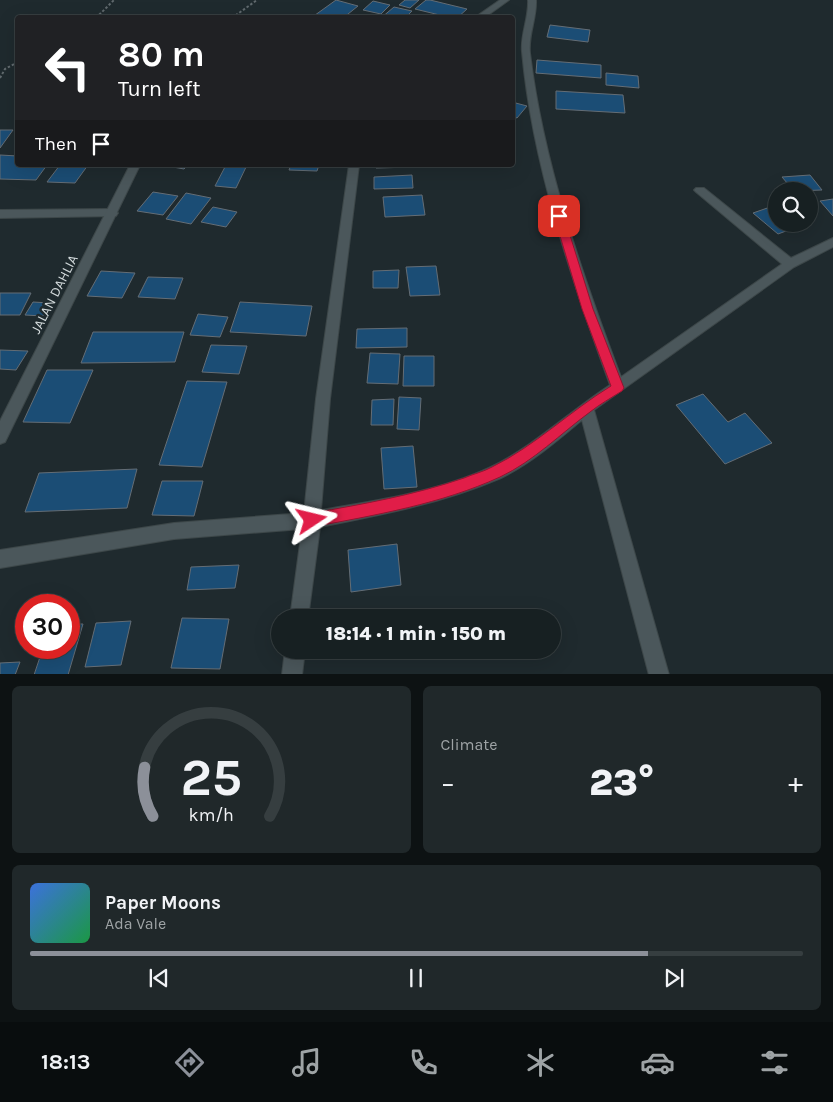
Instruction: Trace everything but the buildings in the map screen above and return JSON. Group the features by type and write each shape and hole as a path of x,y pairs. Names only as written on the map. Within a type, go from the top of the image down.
{"street":[{"path":"482,15 504,0"},
{"path":"532,0 532,15 526,50 540,135 554,197 587,309 618,388"},
{"name":"JALAN DAHLIA","path":"0,437 135,167"},
{"path":"300,609 312,520 323,399 354,167"},
{"path":"700,190 790,264"},
{"path":"0,214 112,213"},
{"path":"0,559 174,531 312,520 389,506 443,491 496,472 540,445 586,408 618,388 701,326 790,264 833,242"},
{"path":"586,408 659,674"},
{"path":"292,674 294,659"}],"path":[{"path":"100,15 114,0"},
{"path":"236,15 256,0"},
{"path":"0,78 5,70 15,64"}],"route":[{"path":"312,520 389,506 443,491 496,472 540,445 586,408 618,388 587,309 559,216"}]}
